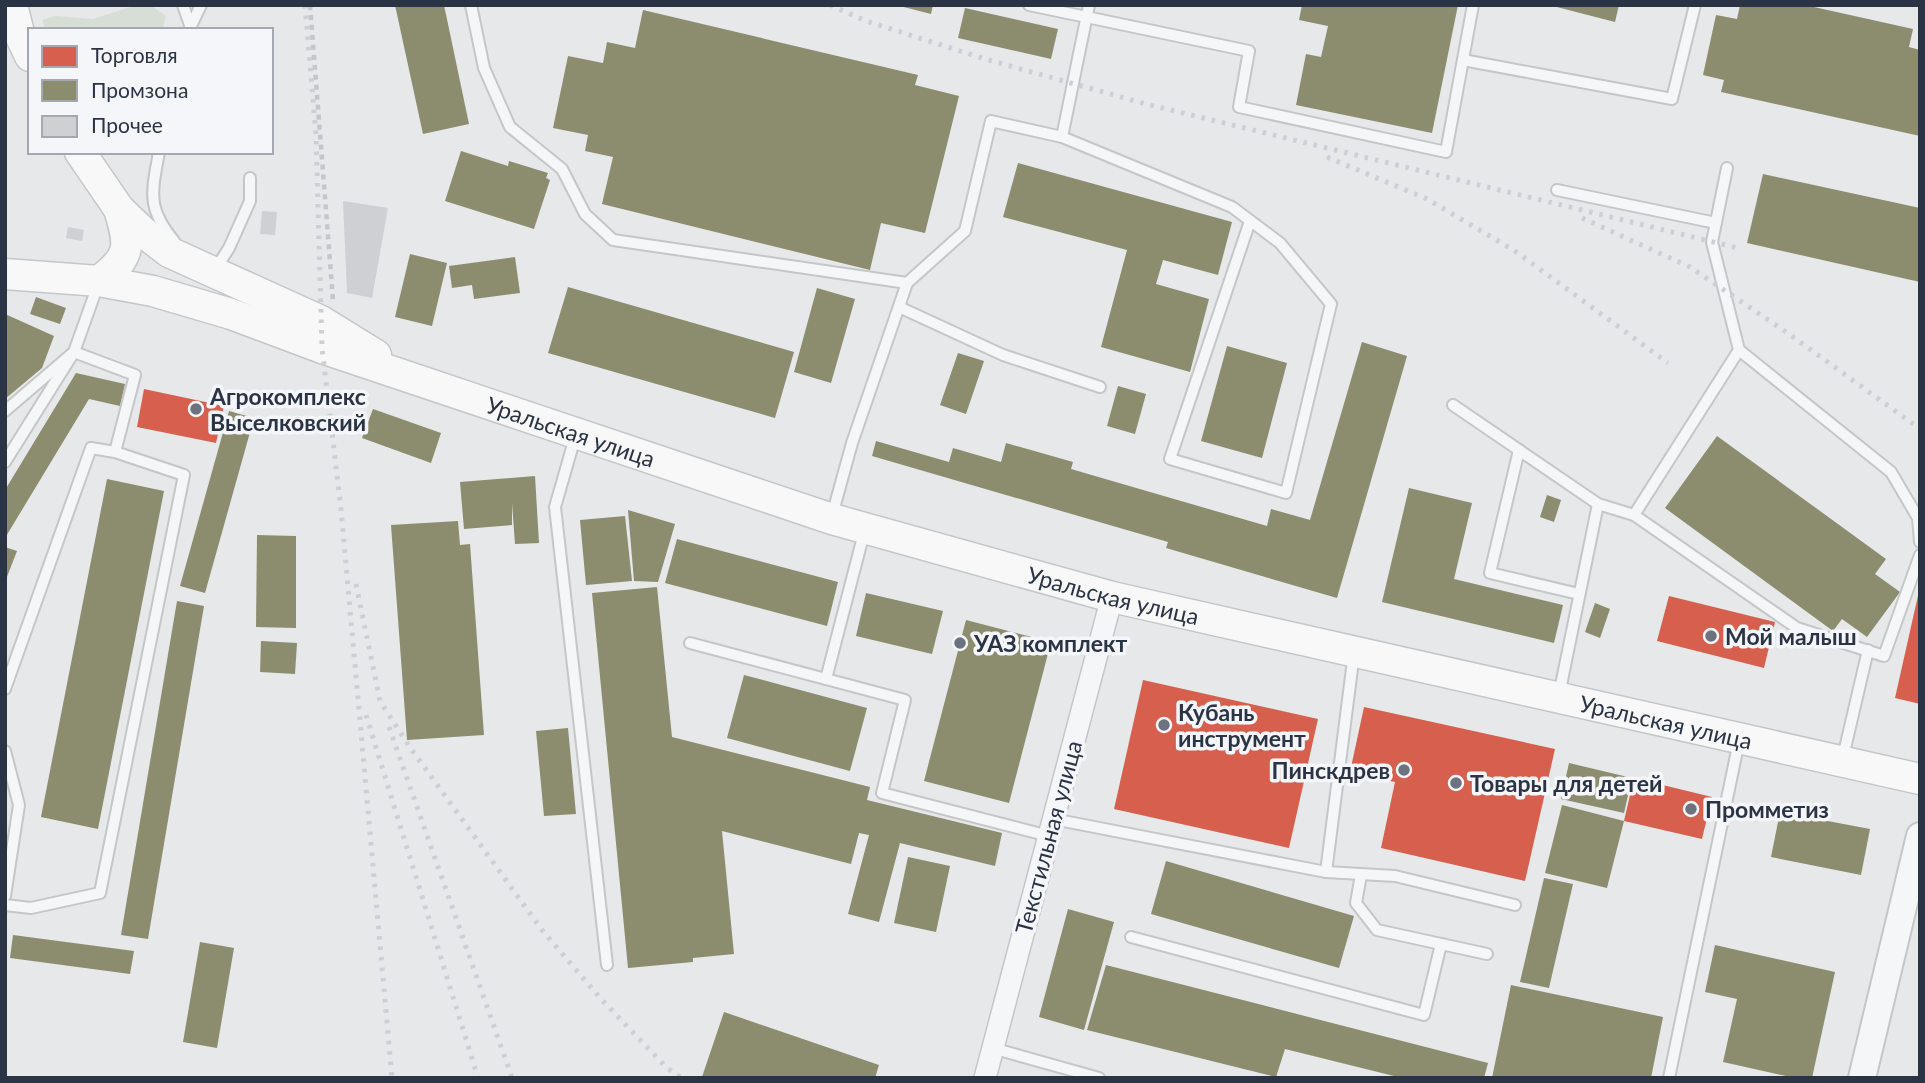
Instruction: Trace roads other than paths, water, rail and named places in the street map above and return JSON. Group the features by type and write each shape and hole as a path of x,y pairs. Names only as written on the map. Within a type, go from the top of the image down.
{"main road":[{"path":"12,5 19,33 28,52"},
{"path":"81,154 119,209 169,252 213,273 328,339"},
{"path":"99,281 118,267 128,241 119,209"},
{"path":"5,274 99,281 153,291 328,339"},
{"name":"Уральская улица","path":"328,339 391,365 577,431 866,528 1113,594 1354,652 1559,695 1740,739 1920,777"},
{"name":"Уральская улица","path":"328,339 577,431 833,513 1113,594 1843,757 1920,777"}],"street":[{"name":"Текстильная улица","path":"985,1078 1113,594"},
{"path":"1862,1078 1920,836"}],"lane":[{"path":"183,5 190,27"},
{"path":"190,27 201,5"},
{"path":"471,5 484,68 510,127 562,169 585,214 613,240 906,283"},
{"path":"1029,5 1249,51 1239,107 1446,152 1473,5"},
{"path":"1062,137 1089,5"},
{"path":"1462,60 1672,99 1695,5"},
{"path":"833,513 852,443 906,283 965,230 991,121 1062,137 1231,207 1280,243 1331,304 1286,493 1170,459 1250,221"},
{"path":"159,154 152,194 160,223 179,247 213,273 242,222 250,201 250,178"},
{"path":"1727,168 1712,242 1738,351 1891,472 1918,518 1920,542"},
{"path":"1557,190 1716,223"},
{"path":"5,462 74,352 99,281"},
{"path":"899,307 1003,355 1100,387"},
{"path":"1634,515 1738,351"},
{"path":"5,411 74,352"},
{"path":"74,352 135,375 115,452"},
{"path":"1453,405 1598,504 1634,515 1797,628 1884,656 1920,555"},
{"path":"577,431 555,507 607,965"},
{"path":"5,688 92,448 115,452 184,475 100,893 31,908 5,905"},
{"path":"1519,450 1490,573 1579,594"},
{"path":"1559,695 1598,504"},
{"path":"826,679 866,528"},
{"path":"690,643 905,700 882,793 1051,827 1326,872 1395,876 1515,905"},
{"path":"1843,757 1868,650"},
{"path":"1326,872 1354,652"},
{"path":"1669,1078 1740,739"},
{"path":"5,751 19,805 5,896"},
{"path":"1361,874 1356,903 1377,930 1487,954"},
{"path":"1131,937 1424,1015 1441,944"},
{"path":"992,1048 1099,1078"}],"railway":[{"path":"305,5 316,135 322,348 341,509 392,1078"},
{"path":"830,5 866,21 985,59 1146,104 1738,248"},
{"path":"1327,157 1427,199 1515,251 1668,363"},
{"path":"1582,218 1690,267 1789,334 1920,429"},
{"path":"356,584 380,701 409,746 542,930 601,999 666,1067 681,1078"},
{"path":"366,715 478,1078"},
{"path":"389,727 512,1078"}],"place":[{"name":"Агрокомплекс Выселковский","path":"196,409"},
{"name":"Мой малыш","path":"1711,636"},
{"name":"УАЗ комплект","path":"960,643"},
{"name":"Кубань инструмент","path":"1164,725"},
{"name":"Пинскдрев","path":"1404,770"},
{"name":"Товары для детей","path":"1456,783"},
{"name":"Промметиз","path":"1691,809"}]}
